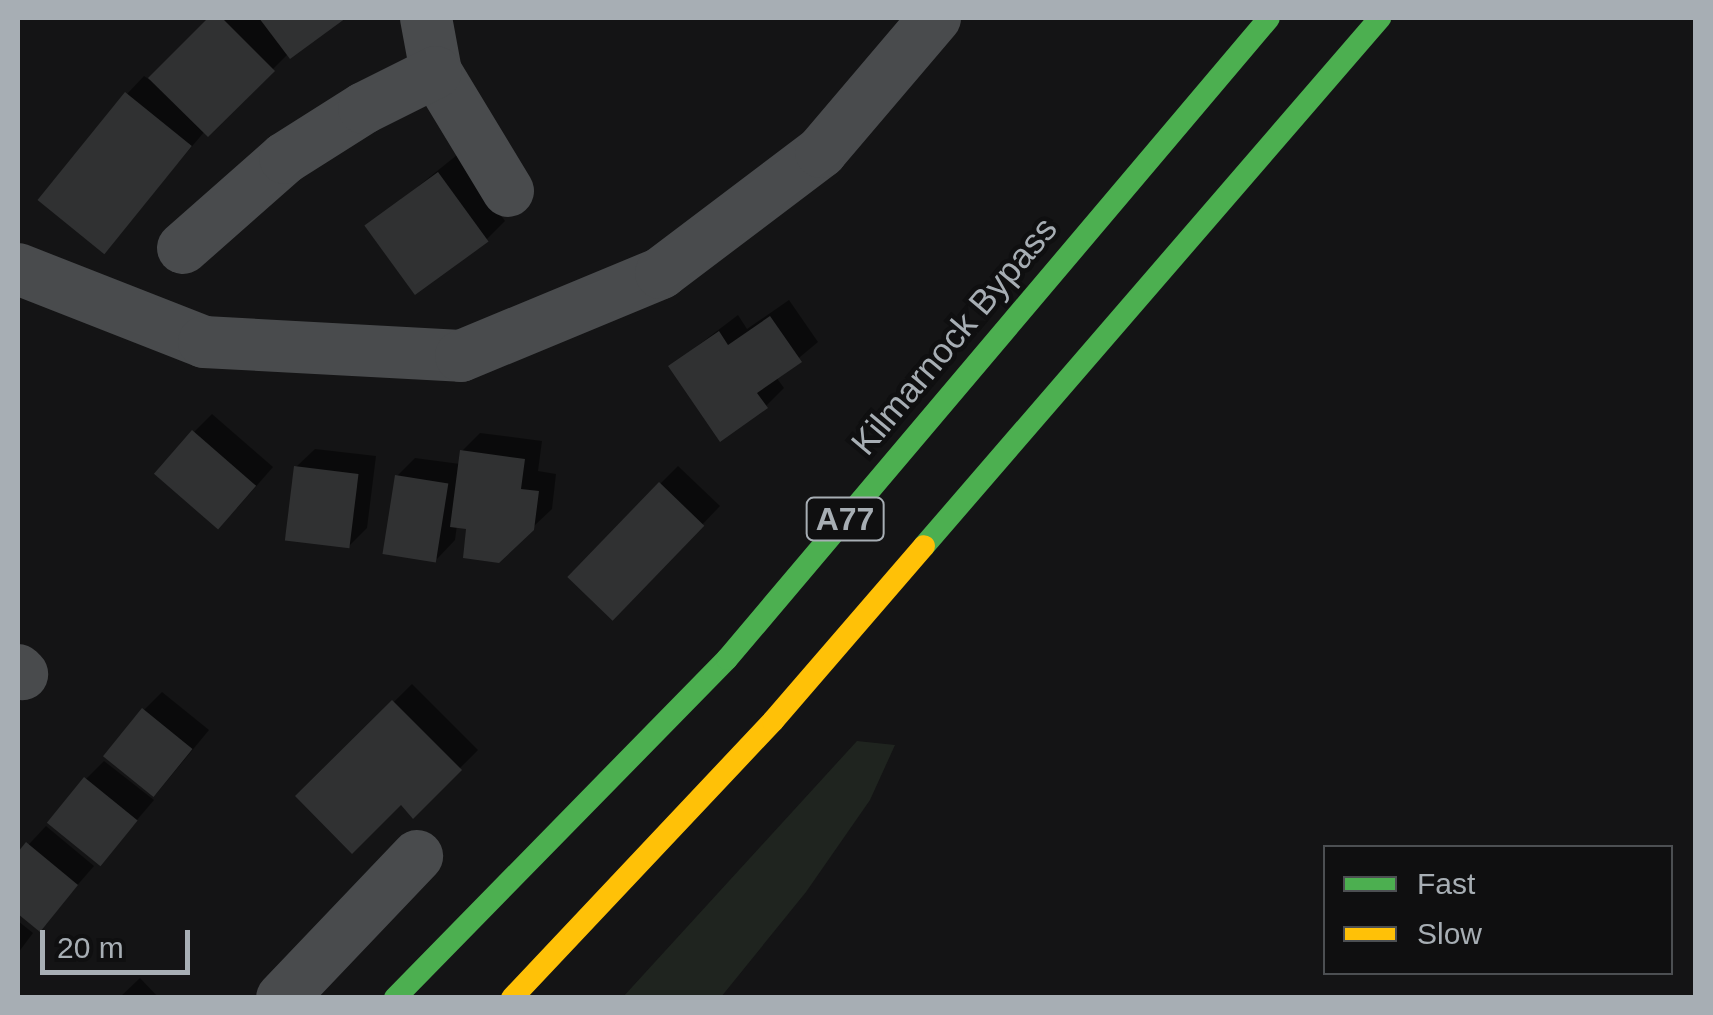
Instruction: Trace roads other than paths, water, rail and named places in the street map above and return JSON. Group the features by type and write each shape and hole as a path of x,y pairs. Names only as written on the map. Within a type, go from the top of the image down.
{"highway":[{"name":"Kilmarnock Bypass","path":"395,998 727,659 1269,18"},
{"name":"A77","path":"512,998 773,721 1380,18"}],"street":[{"path":"426,18 436,72 508,191"},
{"path":"18,269 204,342 461,356 661,273 821,152 935,18"},
{"path":"184,248 286,158 364,108 436,72"},
{"path":"282,998 417,856"}]}
